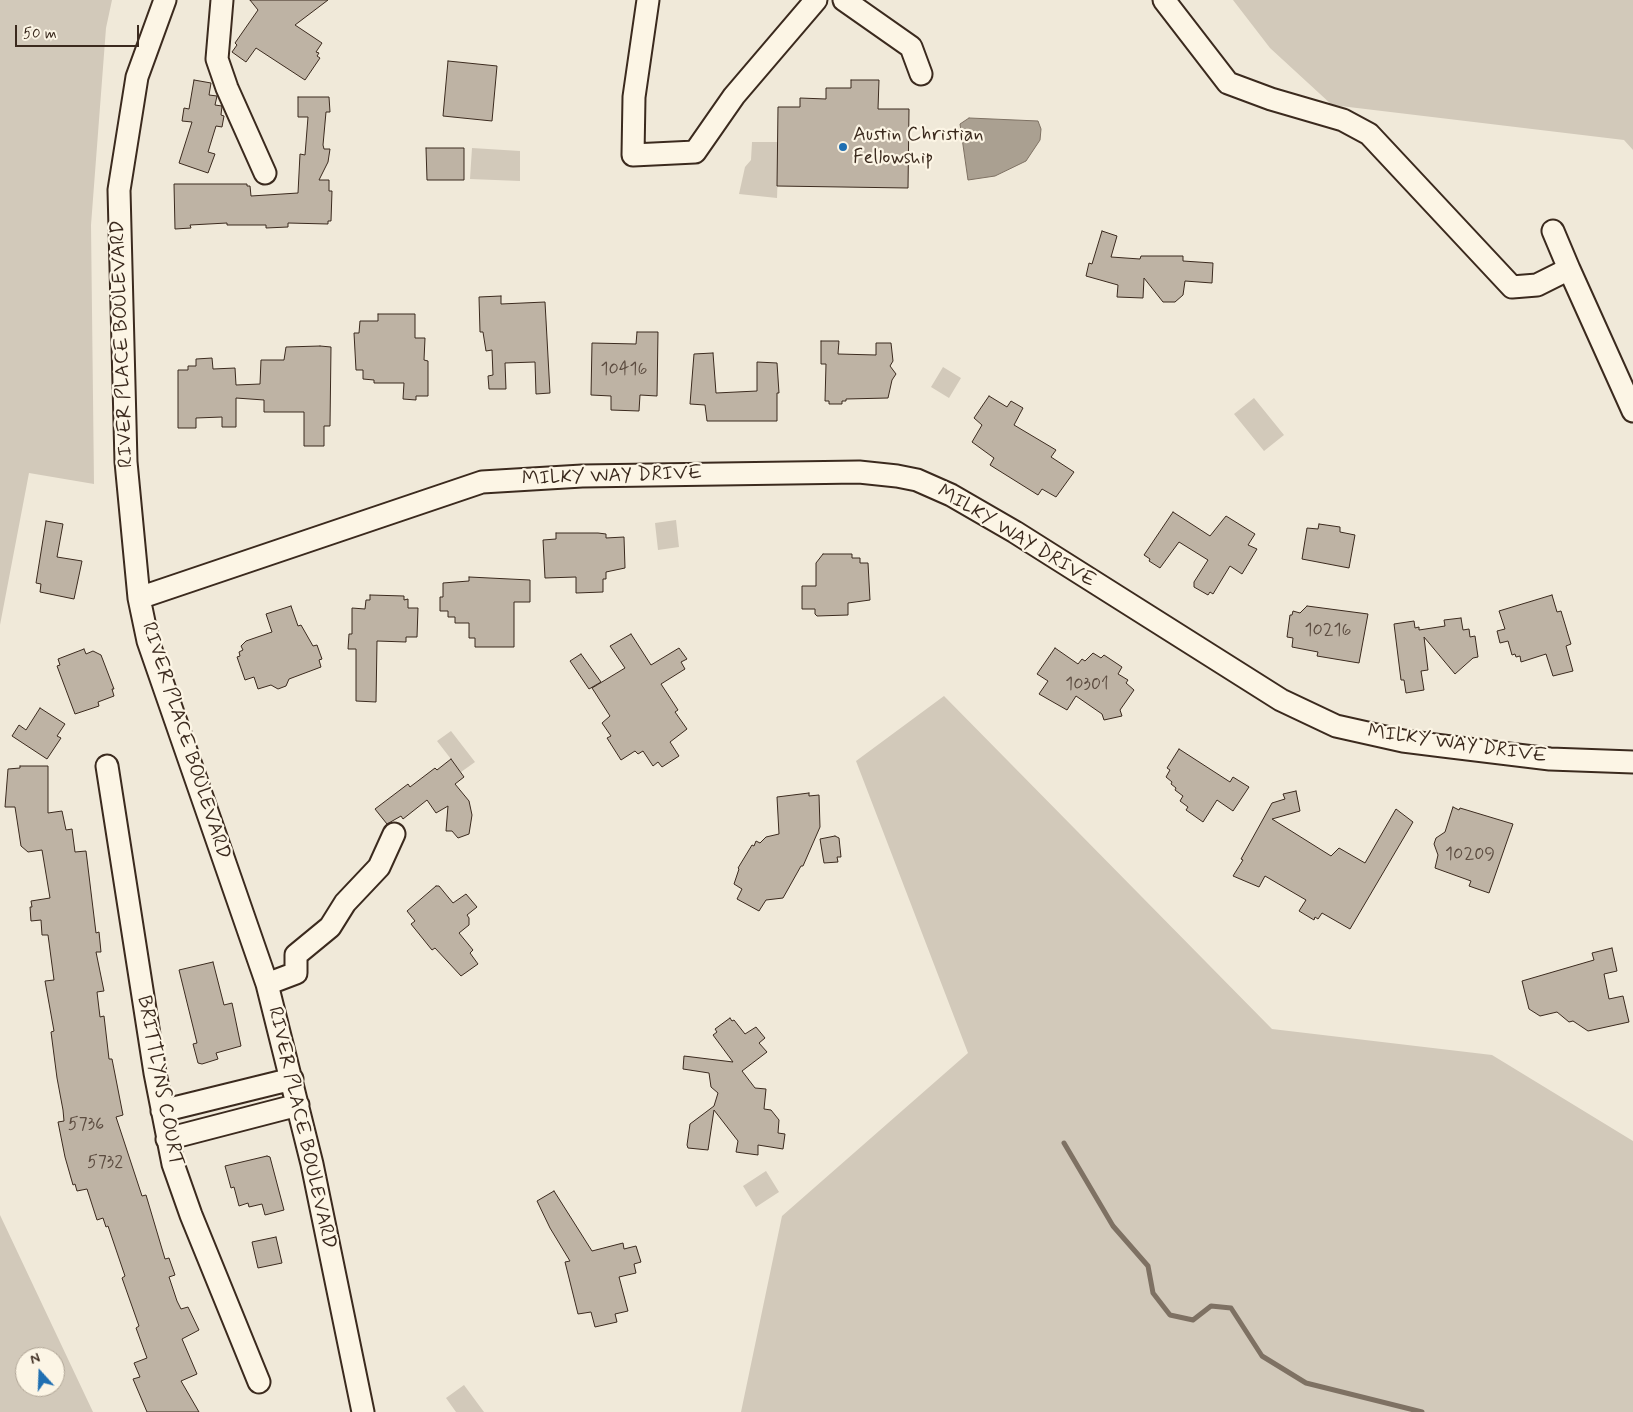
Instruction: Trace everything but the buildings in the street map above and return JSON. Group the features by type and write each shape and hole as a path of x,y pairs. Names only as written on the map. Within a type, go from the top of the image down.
{"street":[{"name":"RIVER PLACE BOULEVARD","path":"165,0 137,77 119,190 126,462 139,598 148,641 268,984 298,1105 363,1412"},
{"path":"222,0 217,59 227,88 265,173"},
{"path":"648,0 634,98 633,155 695,152 734,96 816,0"},
{"path":"844,0 911,47 921,74"},
{"path":"1164,0 1228,83 1271,99 1343,120 1369,134 1512,287 1537,285 1569,269"},
{"path":"1553,231 1633,412"},
{"name":"MILKY WAY DRIVE","path":"139,598 482,482 582,476 859,472 898,476 917,480 952,495 1015,532 1281,700 1336,726 1403,741 1452,748 1550,759 1633,762"},
{"name":"BRITTLYNS COURT","path":"107,766 166,1138 191,1215 259,1382"},
{"path":"268,984 296,973 296,956 330,927 345,903 379,867 394,834"},
{"path":"162,1111 292,1079"},
{"path":"166,1138 298,1105"}],"shaded area":[{"path":"0,0 112,0 106,28 91,225 94,484 29,473 0,625"},
{"path":"1233,0 1633,0 1633,150 1624,140 1332,105 1270,48"},
{"path":"969,118 1038,121 1041,129 1040,140 1026,161 995,176 968,180 960,124"},
{"path":"752,142 779,142 777,198 739,194 745,167 751,160"},
{"path":"472,148 520,151 520,181 470,179"},
{"path":"943,367 961,378 949,398 931,387"},
{"path":"1254,398 1284,435 1264,451 1234,414"},
{"path":"676,520 679,547 658,550 655,523"},
{"path":"944,696 1272,1029 1492,1055 1633,1141 1633,1412 741,1412 782,1216 968,1053 856,761"},
{"path":"451,731 475,762 461,772 437,741"},
{"path":"766,1171 779,1192 756,1207 743,1186"},
{"path":"0,1215 62,1347 15,1347 15,1397 65,1397 65,1353 93,1412 0,1412"},
{"path":"464,1385 484,1412 456,1412 446,1398"}],"waterway":[{"path":"1064,1143 1113,1226 1148,1266 1153,1293 1170,1315 1193,1320 1211,1306 1231,1308 1262,1356 1306,1383 1422,1412"}],"place":[{"name":"Austin Christian Fellowship","path":"843,147"}]}
